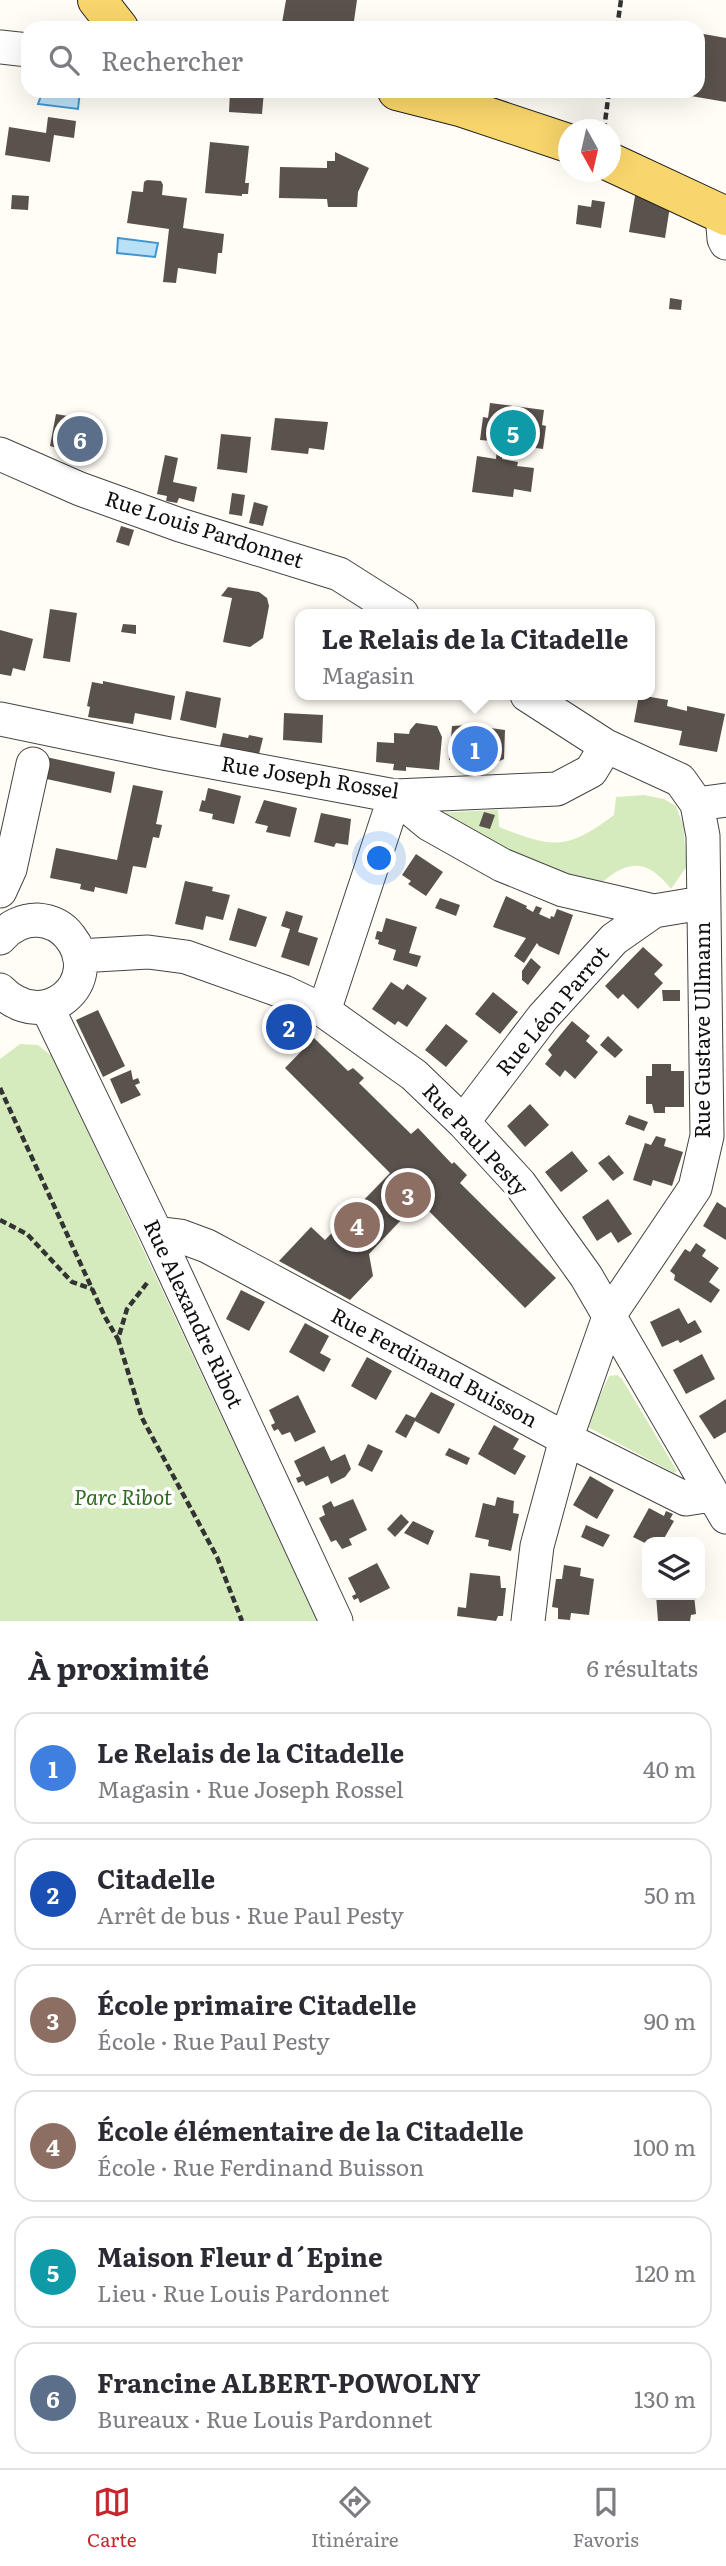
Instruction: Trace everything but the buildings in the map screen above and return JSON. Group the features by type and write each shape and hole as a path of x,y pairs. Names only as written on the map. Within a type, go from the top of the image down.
{"main road":[{"path":"425,98 558,139"},
{"path":"621,168 725,225"}],"street":[{"path":"0,47 21,49"},
{"name":"Rue Louis Pardonnet","path":"0,454 80,489 339,574 394,609"},
{"path":"535,700 606,746 680,780 712,802"},
{"name":"Rue Joseph Rossel","path":"0,719 395,796 557,789 591,771 606,746"},
{"path":"0,891 10,869 33,764"},
{"path":"324,1011 395,796"},
{"name":"Rue Léon Parrot","path":"395,796 429,824 502,865 563,890 654,911 702,903"},
{"name":"Rue Gustave Ullmann","path":"528,1621 537,1546 566,1438 610,1314 695,1188 708,1136 702,903 703,836 712,802"},
{"name":"Rue Léon Parrot","path":"463,1122 544,1017 614,939 654,911"},
{"path":"2,933 17,924 43,920 67,933 79,956 77,982 60,1002 34,1008 3,1002"},
{"name":"Rue Paul Pesty","path":"79,956 148,952 186,957 284,992 324,1011 414,1074 520,1184 586,1276 719,1506"},
{"name":"Rue Alexandre Ribot","path":"47,1007 336,1621"},
{"name":"Rue Ferdinand Buisson","path":"162,1247 180,1236 207,1246 566,1438 686,1499 719,1506"}],"path":[{"path":"618,21 621,0"},
{"path":"605,119 608,98"},
{"path":"0,1088 119,1342 142,1418 217,1557 242,1621"},
{"path":"0,1220 27,1234 72,1282 92,1289"},
{"path":"119,1342 127,1309 162,1247"}],"green space":[{"path":"644,795 664,799 676,806 683,825 687,866 671,889 652,870 633,866 614,873 594,890 564,882 434,813 498,810 499,827 533,839 559,842 583,835 614,815 616,797"},
{"name":"Parc Ribot","path":"20,1044 38,1045 53,1057 317,1621 0,1621 0,1059"},
{"path":"617,1375 622,1379 677,1471 674,1473 586,1426 609,1376"}],"water":[{"path":"40,98 79,98 78,109 38,104"},
{"path":"118,238 158,243 155,257 117,253"}],"place":[{"name":"Maison Fleur d´Epine","path":"513,433"},
{"name":"Francine ALBERT-POWOLNY","path":"80,439"},
{"name":"Le Relais de la Citadelle","path":"475,749"},
{"name":"Citadelle","path":"289,1027"},
{"name":"École primaire Citadelle","path":"408,1195"},
{"name":"École élémentaire de la Citadelle","path":"357,1225"}]}
